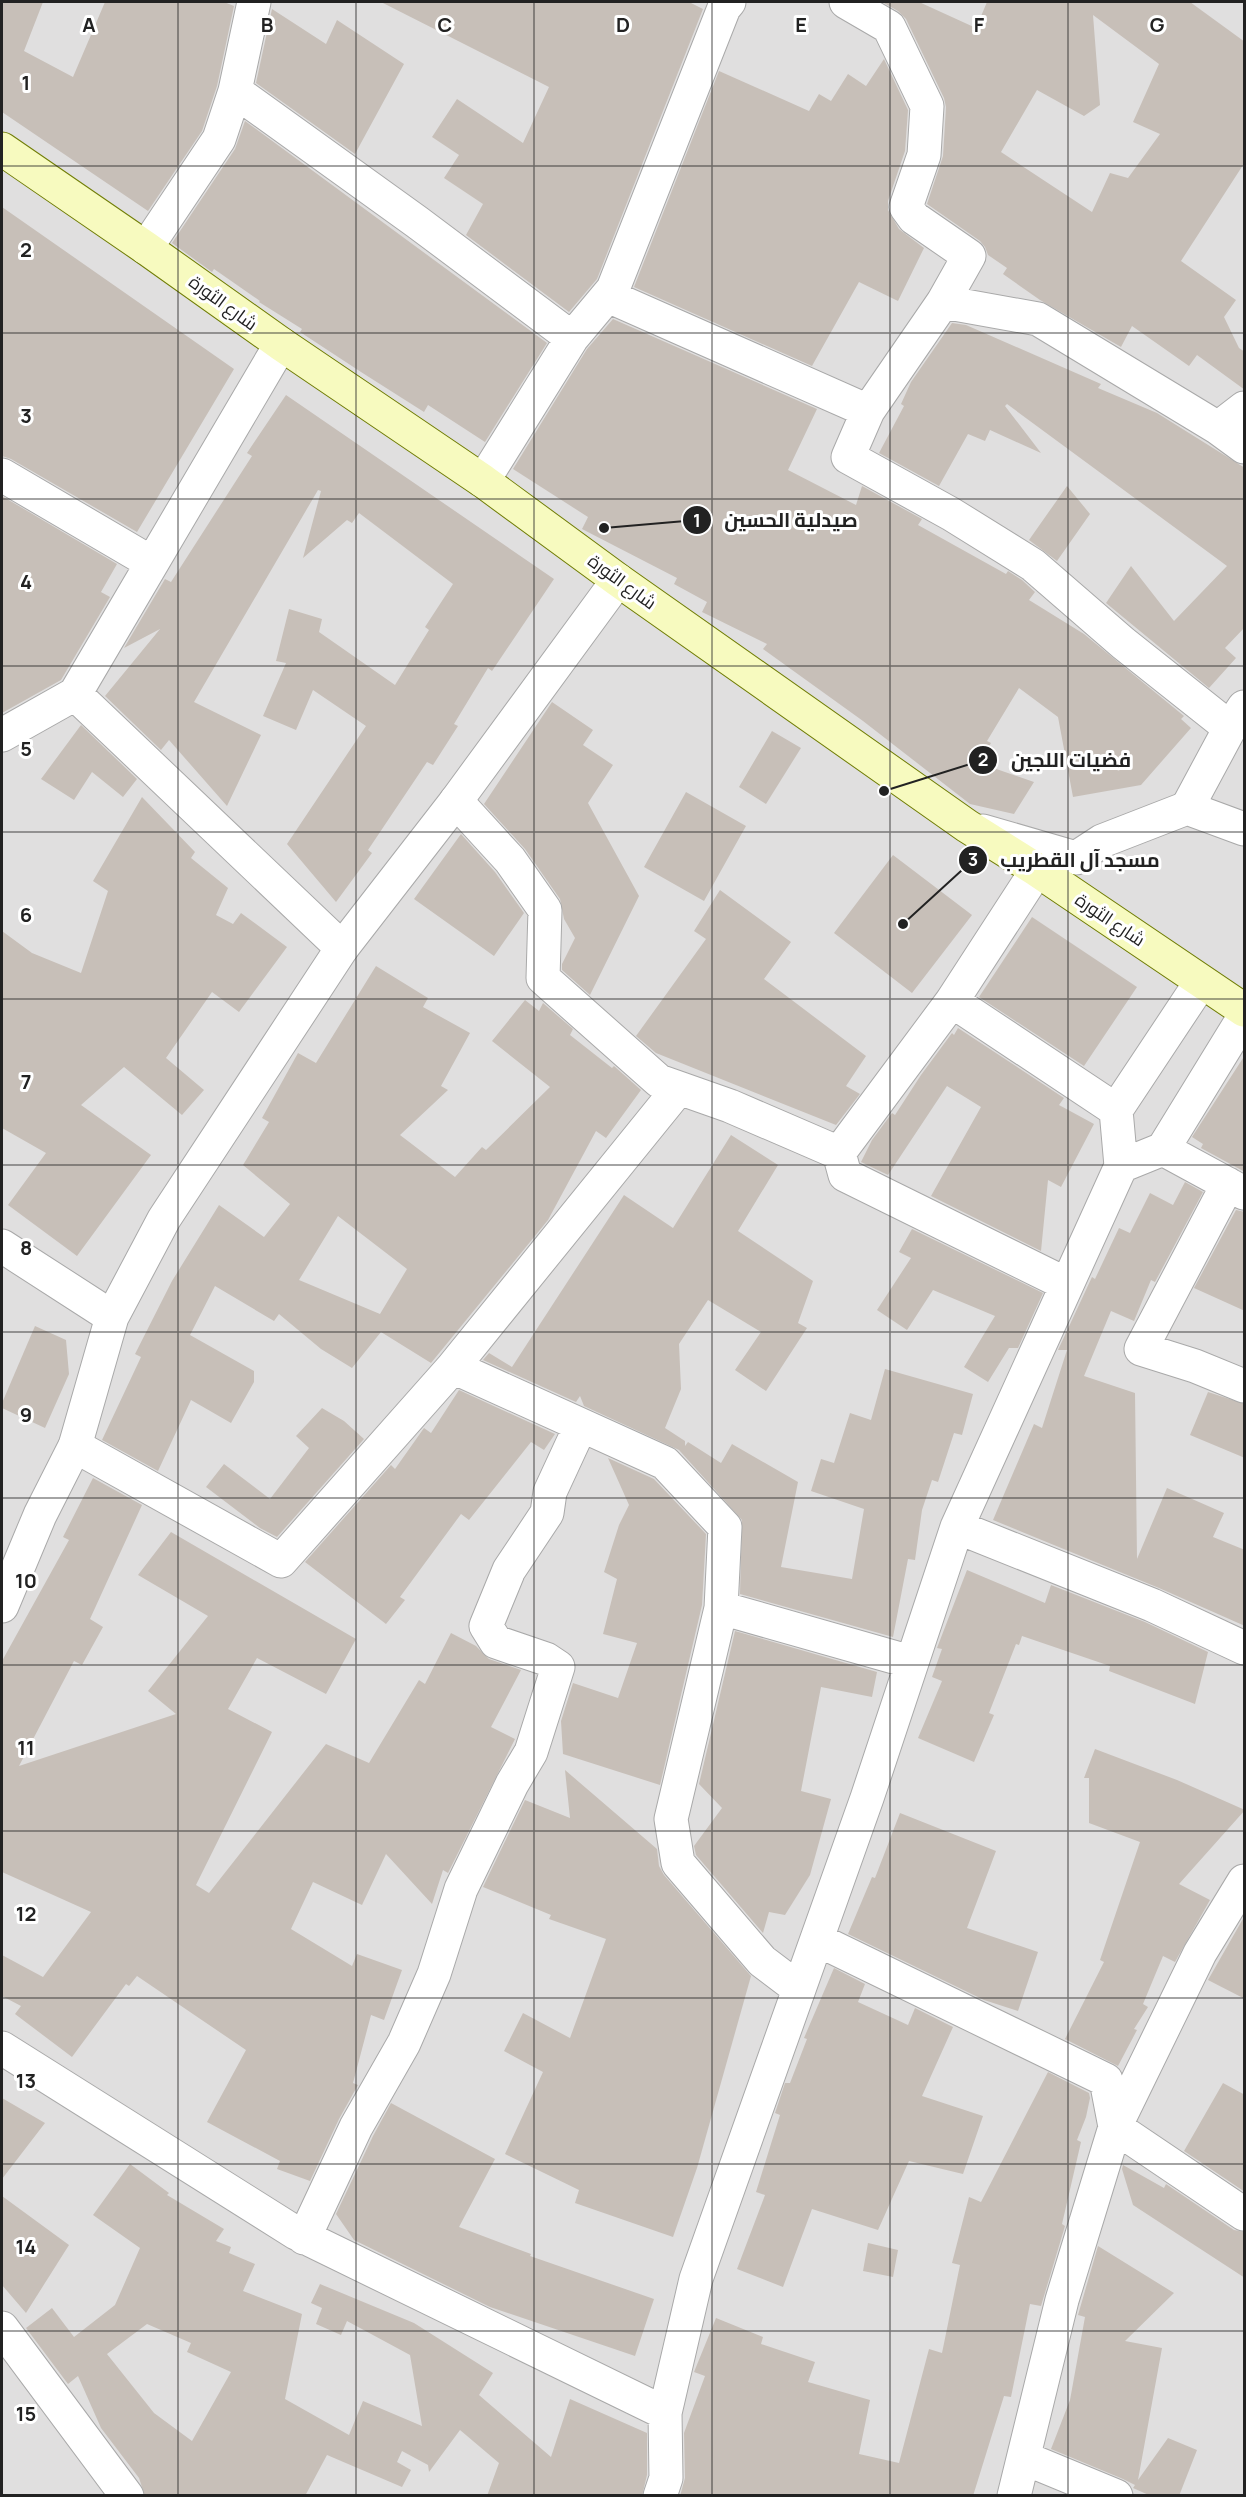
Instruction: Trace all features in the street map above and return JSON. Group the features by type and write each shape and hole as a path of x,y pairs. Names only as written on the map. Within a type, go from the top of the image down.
{"main road":[{"name":"شارع الثورة","path":"2,149 281,345 483,481 618,580 967,826 1037,870 1245,1010"}],"street":[{"path":"146,248 219,139 235,90 254,2"},
{"path":"483,481 572,338 613,289 724,8 729,2"},
{"path":"846,2 889,27 927,106 924,155 906,207 914,218 969,256 943,302 868,411 848,457 951,514 1033,565 1123,643 1237,718 1187,808 1102,841 1076,858 967,826"},
{"path":"235,90 572,338"},
{"path":"608,296 868,411"},
{"path":"943,302 1038,319 1218,428 1245,447"},
{"path":"2,735 75,694 281,345"},
{"path":"1218,428 1245,408"},
{"path":"2,475 152,563"},
{"path":"2,1606 40,1515 75,1446 112,1317 164,1220 342,948 456,801 618,580"},
{"path":"75,694 342,948"},
{"path":"456,801 510,860 545,910 543,978 659,1081 730,1106 840,1153"},
{"path":"1187,808 1244,829"},
{"path":"1037,870 952,1001 840,1153 845,1175 1066,1284"},
{"path":"660,2496 666,2478 665,2413 696,2279 818,1940 957,1527 1120,1166 1116,1110 1201,982"},
{"path":"952,1001 1116,1110"},
{"path":"1120,1166 1163,1149 1245,1017"},
{"path":"75,1446 281,1561 453,1367 679,1088"},
{"path":"1163,1149 1236,1188 1141,1349 1195,1366 1245,1386"},
{"path":"2,1246 112,1317"},
{"path":"453,1367 665,1463 725,1527 721,1608 671,1819 678,1863 762,1961 799,1989"},
{"path":"304,2238 356,2127 404,2043 434,1974 461,1889 512,1784 531,1752 548,1704 558,1667 546,1659 496,1642 486,1626 510,1570 547,1513 550,1492 581,1425"},
{"path":"957,1527 1152,1605 1245,1648"},
{"path":"721,1608 911,1662"},
{"path":"1014,2496 1062,2300 1115,2127 1200,1953 1245,1881"},
{"path":"818,1940 1106,2080 1115,2127 1245,2214"},
{"path":"2,2048 304,2238 665,2413"},
{"path":"2,2328 127,2496"},
{"path":"1024,2458 1116,2496"}],"shaded area":[{"path":"2,2 1244,2 1244,2495 2,2495"}],"building":[{"path":"2,2 43,2 24,51 73,77 105,2 224,2 234,6 217,86 202,131 148,211 2,112"},
{"path":"381,2 689,2 703,9 597,279 569,312 466,235 483,204 444,178 459,155 432,137 457,99 523,143 549,87"},
{"path":"882,2 919,2 976,28 987,2 1190,2 1245,42 1245,162 1181,261 1236,300 1224,317 1239,348 1245,352 1245,390 1197,355 1189,366 1132,326 1121,347 1040,300 1003,274 1007,268 988,255 980,241 927,204 943,156 946,107 944,98 906,19 898,11","holes":["1093,15 1159,64 1133,122 1160,134 1128,178 1110,173 1092,212 1001,152 1037,90 1084,116 1100,105"]},
{"path":"272,9 326,44 337,20 404,64 355,154 256,83"},
{"path":"884,59 908,110 905,151 888,201 888,210 899,229 924,248 898,301 859,282 812,366 634,287 719,71 809,111 819,94 831,101 848,74 866,86"},
{"path":"245,121 547,343 485,442 428,405 424,412 361,372 300,332 302,329 259,302 214,269 212,272 172,243 235,149"},
{"path":"2,207 234,369 137,532 11,459 2,456"},
{"path":"613,319 817,409 788,470 856,505 862,486 922,519 918,525 1006,574 1008,571 1035,592 1029,600 1084,634 1184,716 1181,719 1191,728 1141,785 1073,797 1058,717 1019,688 987,741 991,743 979,763 1034,782 1014,814 970,804 863,721 763,649 767,644 702,612 707,602 674,584 677,578 582,529 588,517 513,469 587,349"},
{"path":"952,323 966,325 1101,384 1098,388 1157,413 1245,468 1245,627 1225,648 1236,658 1209,688 1106,603 1131,566 1174,621 1227,566 1007,404 1005,406 1041,453 990,430 985,441 968,434 939,486 879,453 904,406 901,404 911,382"},
{"path":"286,395 554,579 492,671 488,668 454,724 458,726 433,765 427,762 368,850 372,853 336,902 287,844 366,726 313,690 296,730 263,716 286,663 276,661 289,609 322,619 319,632 395,685 429,630 425,627 453,584 359,513 352,523 347,520 303,558 321,491 318,490 194,702 261,735 227,806 169,740 161,750 105,696 160,629 124,648 165,579 171,582 252,456 247,453"},
{"path":"1067,486 1090,514 1057,561 1029,540"},
{"path":"2,496 117,564 101,592 110,597 61,680 2,713"},
{"path":"552,702 593,730 583,745 613,765 588,803 639,896 590,995 562,970 562,964 575,938 564,919 560,899 525,849 484,804"},
{"path":"81,725 137,779 123,797 92,772 74,800 41,779"},
{"path":"772,731 801,748 766,804 739,787"},
{"path":"686,792 746,826 704,901 644,867"},
{"path":"142,797 195,852 191,858 228,888 216,915 233,924 241,913 287,947 239,1012 212,992 166,1058 204,1090 182,1115 124,1067 81,1105 151,1155 77,1256 8,1205 46,1153 2,1128 2,931 32,953 81,973 108,891 93,881"},
{"path":"461,834 495,872 524,913 494,956 414,899"},
{"path":"893,855 972,915 912,993 834,933"},
{"path":"720,890 791,942 764,979 866,1056 846,1086 860,1094 836,1125 656,1053 636,1036 706,939 694,931"},
{"path":"1032,917 1137,987 1084,1066 979,997"},
{"path":"376,966 428,998 423,1007 470,1033 441,1086 448,1090 400,1135 455,1177 482,1147 486,1150 550,1087 492,1041 525,1000 539,1011 543,1003 573,1029 570,1035 612,1068 614,1066 641,1090 606,1138 596,1131 548,1220 431,1363 381,1332 352,1368 321,1349 279,1314 274,1321 215,1286 190,1335 254,1371 254,1382 231,1423 191,1400 158,1471 102,1440 141,1357 135,1354 172,1281 219,1205 264,1237 290,1204 243,1165 269,1122 262,1118 298,1053 316,1063","holes":["338,1216 407,1269 380,1314 299,1280"]},
{"path":"958,1028 1064,1098 1059,1105 1094,1124 1061,1187 1048,1180 1041,1251 931,1196 981,1107 947,1086 888,1175 861,1162 872,1140 892,1113 895,1115 921,1075"},
{"path":"1245,1055 1245,1172 1201,1148 1203,1144 1192,1137"},
{"path":"731,1135 778,1165 738,1231 813,1281 798,1323 807,1328 766,1391 735,1370 761,1332 708,1300 679,1344 681,1389 665,1428 685,1441 685,1446 688,1442 721,1463 732,1444 798,1482 781,1567 852,1579 864,1509 811,1491 821,1459 834,1463 850,1413 871,1420 885,1369 973,1394 962,1435 954,1433 938,1482 932,1480 922,1510 915,1560 908,1559 893,1637 740,1594 742,1520 679,1450 584,1406 580,1396 576,1402 483,1360 489,1353 512,1367 624,1195 673,1228"},
{"path":"1185,1182 1203,1192 1155,1282 1151,1280 1134,1321 1111,1311 1084,1376 1135,1393 1137,1559 1167,1488 1224,1513 1213,1537 1245,1550 1245,1626 993,1520 1034,1424 1042,1428 1067,1350 1058,1350 1092,1277 1095,1279 1119,1228 1130,1233 1150,1193 1173,1205"},
{"path":"1236,1210 1245,1212 1245,1311 1194,1288"},
{"path":"912,1229 1043,1293 1018,1348 1009,1348 988,1382 964,1367 995,1316 933,1290 907,1330 877,1310 911,1258 899,1252"},
{"path":"35,1326 66,1340 69,1374 45,1428 2,1408 2,1403"},
{"path":"459,1390 555,1434 544,1450 531,1442 469,1520 461,1514 400,1597 405,1600 386,1624 305,1562 391,1465 395,1469 424,1428 431,1433"},
{"path":"1208,1392 1245,1404 1245,1458 1190,1435"},
{"path":"322,1408 344,1421 364,1439 277,1537 260,1528 206,1487 224,1464 270,1499 309,1448 296,1436"},
{"path":"608,1458 654,1479 706,1534 702,1605 660,1785 563,1754 561,1721 573,1683 618,1698 637,1643 603,1634 617,1579 604,1572 619,1525 629,1505"},
{"path":"93,1478 142,1505 90,1619 103,1627 82,1665 74,1661 19,1766 176,1714 148,1691 208,1616 138,1575 171,1532 356,1639 326,1694 257,1658 228,1709 272,1732 196,1885 209,1893 326,1744 369,1763 419,1680 425,1684 451,1633 476,1646 489,1659 521,1670 491,1727 515,1739 448,1873 443,1870 432,1904 386,1854 362,1905 313,1882 291,1929 352,1966 357,1954 402,1970 384,2020 371,2015 353,2083 358,2085 310,2181 277,2169 280,2161 207,2122 246,2050 137,1976 129,1986 126,1984 72,2057 15,2014 21,2006 2,1996 2,1955 43,1977 91,1912 2,1872 2,1661 69,1540 63,1537"},
{"path":"967,1570 1045,1603 1051,1585 1145,1622 1208,1652 1195,1704 1109,1671 1110,1666 1022,1636 1019,1645 1016,1644 989,1713 994,1715 974,1762 918,1738 942,1681 932,1677 942,1649 937,1648"},
{"path":"735,1631 877,1672 872,1697 821,1687 801,1791 831,1799 810,1875 785,1915 769,1912 763,1933 696,1855 694,1846 722,1808 699,1784"},
{"path":"1095,1749 1177,1780 1245,1810 1179,1884 1210,1900 1175,1962 1163,1956 1143,2004 1148,2007 1134,2029 1137,2030 1118,2066 1065,2039 1104,1962 1100,1960 1140,1842 1089,1823 1089,1778 1084,1778"},
{"path":"565,1770 657,1849 659,1866 664,1875 751,1976 697,2168 673,2237 575,2203 579,2190 505,2154 543,2072 504,2051 523,2013 570,2038 606,1939 549,1919 551,1915 483,1887 525,1800 570,1818"},
{"path":"900,1813 996,1851 967,1928 1038,1952 1018,2011 984,2000 848,1934 872,1877 875,1878"},
{"path":"1245,1917 1245,1999 1208,1980"},
{"path":"834,1968 865,1984 858,2002 908,2025 915,2008 953,2027 922,2096 983,2116 963,2174 909,2161 878,2230 812,2209 783,2287 737,2269 765,2195 756,2192 780,2115 775,2113 785,2083 790,2083 807,2039 804,2038"},
{"path":"1048,2072 1089,2093 1090,2098 1077,2140 1081,2142 1062,2224 1065,2226 1041,2306 1030,2304 1011,2397 1004,2396 973,2496 680,2496 685,2478 684,2433 705,2376 694,2372 716,2318 763,2337 761,2344 815,2362 808,2382 870,2400 859,2454 899,2463 929,2349 942,2353 960,2265 952,2263 969,2197 981,2202"},
{"path":"1223,2083 1245,2095 1245,2192 1184,2151"},
{"path":"2,2098 45,2123 2,2179"},
{"path":"391,2103 495,2159 459,2227 531,2254 530,2256 654,2299 635,2356 490,2307 354,2240 336,2214"},
{"path":"130,2164 169,2193 167,2195 224,2229 216,2241 231,2247 229,2253 255,2264 243,2291 302,2314 285,2399 349,2435 363,2401 422,2426 410,2355 347,2321 341,2335 316,2324 322,2308 311,2303 320,2284 414,2323 493,2373 479,2395 551,2457 570,2399 647,2433 647,2475 642,2496 487,2496 499,2463 460,2430 429,2472 428,2465 402,2451 397,2462 411,2470 402,2487 327,2455 305,2496 145,2496 139,2478 101,2428 78,2376 68,2384 26,2328 52,2308 74,2337 115,2305 140,2248 93,2215","holes":["147,2324 191,2343 187,2352 231,2372 192,2441 154,2413 107,2354"]},
{"path":"1123,2165 1164,2188 1166,2184 1234,2230 1245,2232 1245,2278 1133,2205 1122,2169"},
{"path":"2,2196 69,2245 26,2313 2,2285"},
{"path":"868,2243 898,2250 893,2277 863,2271"},
{"path":"1098,2246 1174,2293 1125,2341 1162,2348 1138,2480 1168,2438 1197,2450 1179,2496 1151,2496 1133,2488 1135,2485 1123,2479 1051,2449 1070,2400 1085,2317 1078,2315"}],"place":[{"name":"صيدلية الحسين","path":"604,528"},
{"name":"فضيات اللجين","path":"884,791"},
{"name":"مسجد آل القطريب","path":"903,924"}]}
